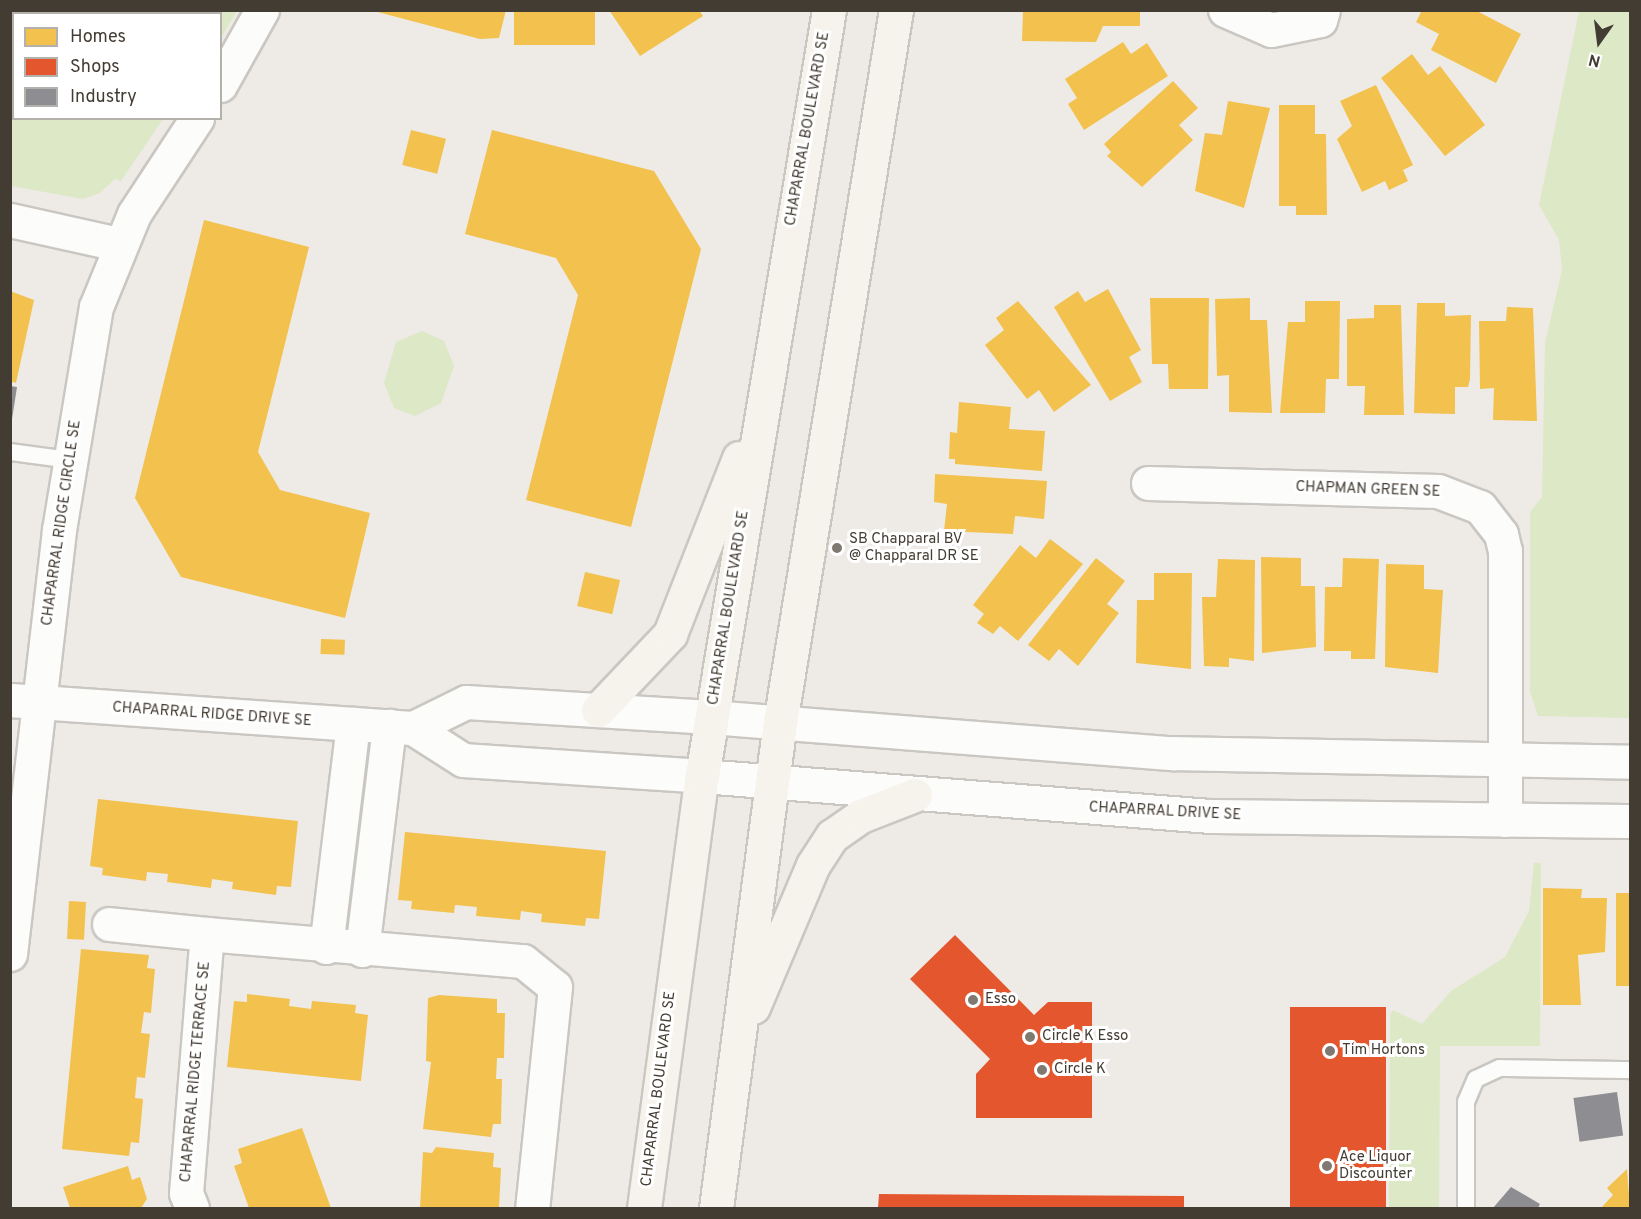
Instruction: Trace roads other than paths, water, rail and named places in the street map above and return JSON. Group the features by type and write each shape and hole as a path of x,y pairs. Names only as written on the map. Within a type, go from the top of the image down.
{"main road":[{"name":"CHAPARRAL BOULEVARD SE","path":"644,1209 711,717 830,10"},
{"path":"716,1209 780,723 896,10"},
{"path":"598,710 648,664 670,634 763,398"},
{"path":"736,1048 822,851 847,824 915,795"}],"street":[{"path":"222,81 262,10"},
{"path":"1225,10 1271,30 1320,20 1323,10"},
{"name":"CHAPARRAL RIDGE CIRCLE SE","path":"10,954 24,701 70,460 96,307 118,244 196,120"},
{"path":"10,220 118,244"},
{"name":"CHAPMAN GREEN SE","path":"1148,483 1438,491 1480,507 1501,534 1505,551 1505,820"},
{"name":"CHAPARRAL RIDGE DRIVE SE","path":"24,701 401,727 463,760 702,776"},
{"name":"CHAPARRAL RIDGE DRIVE SE","path":"401,727 466,702 711,717"},
{"path":"711,717 1173,753 1630,762"},
{"path":"326,947 353,724"},
{"path":"362,950 401,727"},
{"name":"CHAPARRAL DRIVE SE","path":"702,776 915,795 1210,816 1630,821"},
{"path":"109,924 326,947 523,961 555,987 532,1209"},
{"name":"CHAPARRAL RIDGE TERRACE SE","path":"192,1209 186,1193 207,934"}],"lane":[{"path":"10,452 70,460"},
{"path":"1466,1209 1466,1102 1476,1078 1500,1068 1630,1070"}],"place":[{"name":"SB Chapparal BV @ Chapparal DR SE","path":"837,548"},
{"name":"Esso","path":"973,1000"},
{"name":"Circle K Esso","path":"1030,1037"},
{"name":"Tim Hortons","path":"1330,1051"},
{"name":"Circle K","path":"1042,1070"},
{"name":"Ace Liquor Discounter","path":"1327,1166"}]}
